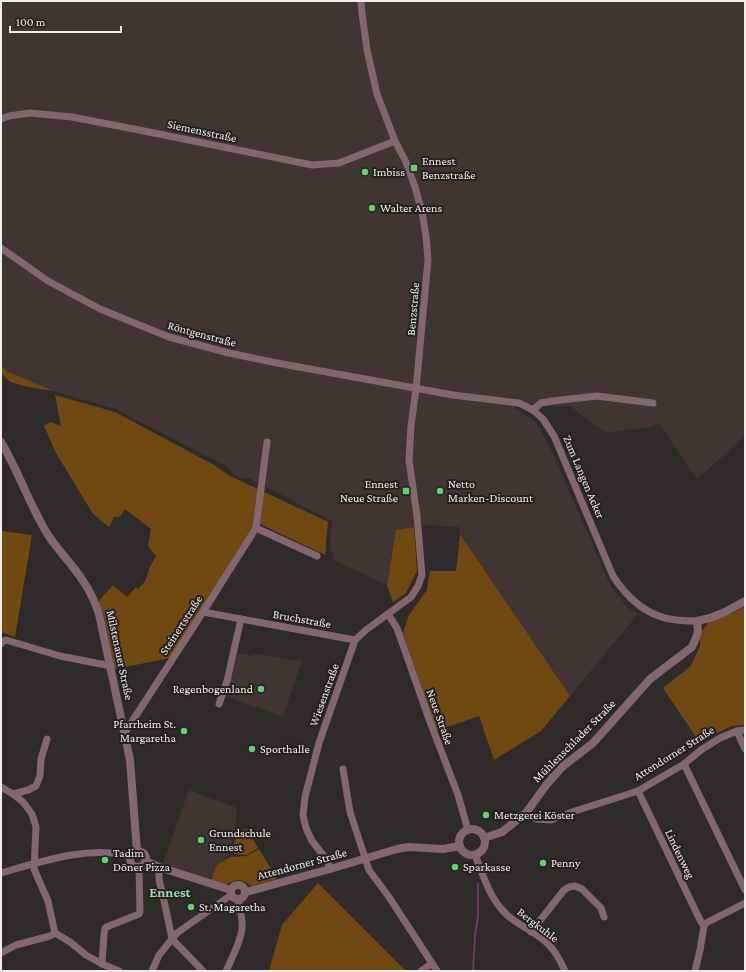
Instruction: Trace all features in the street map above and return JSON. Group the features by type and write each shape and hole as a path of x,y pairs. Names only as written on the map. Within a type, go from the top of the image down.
{"street":[{"name":"Benzstraße","path":"361,1 367,50 377,94 415,187 422,212 428,260 416,389 410,426 410,460 422,575 418,586 411,597 388,614"},
{"name":"Siemensstraße","path":"1,119 9,116 30,113 72,117 312,165 339,163 395,141"},
{"name":"Röntgenstraße","path":"1,248 48,281 100,309 169,337 229,353 416,389"},
{"name":"Zum Langen Acker","path":"416,389 519,403 532,410 543,419 554,436 613,576 620,587 639,606 652,614 666,619 697,621"},
{"path":"532,410 541,403 597,396 653,403"},
{"name":"Milstenauer Straße","path":"1,442 39,520 46,532 84,581 93,597 99,614 130,760 134,854"},
{"name":"Steinertstraße","path":"124,734 204,612 256,528 267,442"},
{"path":"256,528 317,556"},
{"path":"697,621 725,612 745,601"},
{"name":"Bruchstraße","path":"204,612 355,640"},
{"path":"355,640 388,614"},
{"name":"Neue Straße","path":"388,614 398,628 429,719 458,795 468,830"},
{"path":"219,704 227,681 241,619"},
{"name":"Mühlenschlader Straße","path":"484,838 502,832 526,813 547,784 562,767 593,743 650,679 692,647 698,631 697,621"},
{"path":"1,644 6,640 60,656 110,666"},
{"name":"Wiesenstraße","path":"330,869 327,860 312,841 306,828 303,815 304,797 318,743 355,640"},
{"name":"Attendorner Straße","path":"526,813 536,820 551,820 638,791 684,764 701,750 720,738 737,731 745,730"},
{"path":"737,731 745,749"},
{"path":"13,794 36,786 40,776 41,759 47,738"},
{"path":"684,764 745,890"},
{"name":"Attendorner Straße","path":"343,769 350,812 364,859"},
{"path":"1,787 23,802 32,814 36,826 34,869 48,901 55,932 86,955 119,971"},
{"name":"Lindenweg","path":"638,791 704,926"},
{"path":"468,830 477,830 482,833 484,838 485,843 482,851 475,855 469,855 462,850 460,846 461,836 468,830"},
{"name":"Attendorner Straße","path":"246,892 397,849 408,847 443,849 460,846"},
{"path":"1,873 78,853 124,855 143,852 145,855 142,864 140,912 139,914 105,928 102,964"},
{"path":"134,854 131,862 134,865 142,864 158,867 234,895"},
{"name":"Bergkuhle","path":"475,855 487,886 494,899 504,912 512,920 550,945 556,952 565,971"},
{"path":"364,859 369,870 390,897 431,964 437,971"},
{"path":"158,867 159,879 172,939 203,971"},
{"name":"Attendorner Straße","path":"239,884 244,887 246,892 242,899 234,895 234,886 239,884"},
{"path":"531,932 564,890 569,887 575,886 582,889 601,908 604,917"},
{"path":"152,971 159,955 177,933 234,895"},
{"path":"226,971 240,939 242,929 234,895"},
{"path":"695,971 704,926 706,923 745,903"},
{"path":"1,953 16,945 50,936 55,932"},
{"path":"420,971 431,964"}],"shaded area":[{"path":"1,1 745,1 745,433 737,444 697,479 659,423 650,427 606,433 570,406 514,407 535,422 548,443 610,585 627,607 638,614 570,696 460,534 459,527 423,525 396,530 387,585 334,560 330,544 332,521 249,478 238,478 224,465 115,409 54,391 7,372 1,366"},
{"path":"1,366 8,372 54,391 28,387 10,382 1,373"},
{"path":"55,395 115,412 216,466 230,476 328,522 325,555 254,521 252,529 170,658 115,669 103,612 98,602 113,585 127,597 136,587 138,589 145,582 150,567 156,556 148,546 151,529 125,509 120,517 114,517 109,527 93,514 56,453 44,426 50,422 61,426"},
{"path":"414,527 417,571 406,593 393,602 387,585 396,530"},
{"path":"1,531 32,535 15,637 1,632"},
{"path":"460,534 570,696 541,731 494,760 479,716 436,731 403,633 409,615 427,590 430,571 456,571"},
{"path":"745,606 745,725 732,726 700,743 663,688 691,666 700,646 700,634 709,622 733,613"},
{"name":"Regenbogenland","path":"238,653 252,656 254,654 302,661 283,716 226,697"},
{"name":"Grundschule Ennest","path":"189,790 237,808 235,827 228,854 208,881 162,866"},
{"path":"247,829 258,848 247,855 234,854 234,843 240,830"},
{"path":"259,849 277,879 251,886 244,881 237,880 226,884 210,882 217,865 230,857 247,856"},
{"path":"318,883 406,971 269,971 282,925"}],"waterway":[{"path":"473,971 478,916 478,884"}],"place":[{"name":"Ennest Benzstraße","path":"414,168"},
{"name":"Imbiss","path":"365,172"},
{"name":"Walter Arens","path":"372,208"},
{"name":"Ennest Neue Straße","path":"406,491"},
{"name":"Netto Marken-Discount","path":"440,491"},
{"name":"Regenbogenland","path":"261,689"},
{"name":"Pfarrheim St. Margaretha","path":"184,731"},
{"name":"Sporthalle","path":"252,749"},
{"name":"Metzgerei Köster","path":"486,815"},
{"name":"Grundschule Ennest","path":"201,840"},
{"name":"Tadim Döner Pizza","path":"105,860"},
{"name":"Penny","path":"543,863"},
{"name":"Sparkasse","path":"455,867"},
{"name":"St. Magaretha","path":"191,907"}],"district":[{"name":"Ennest","path":"170,892"}]}
